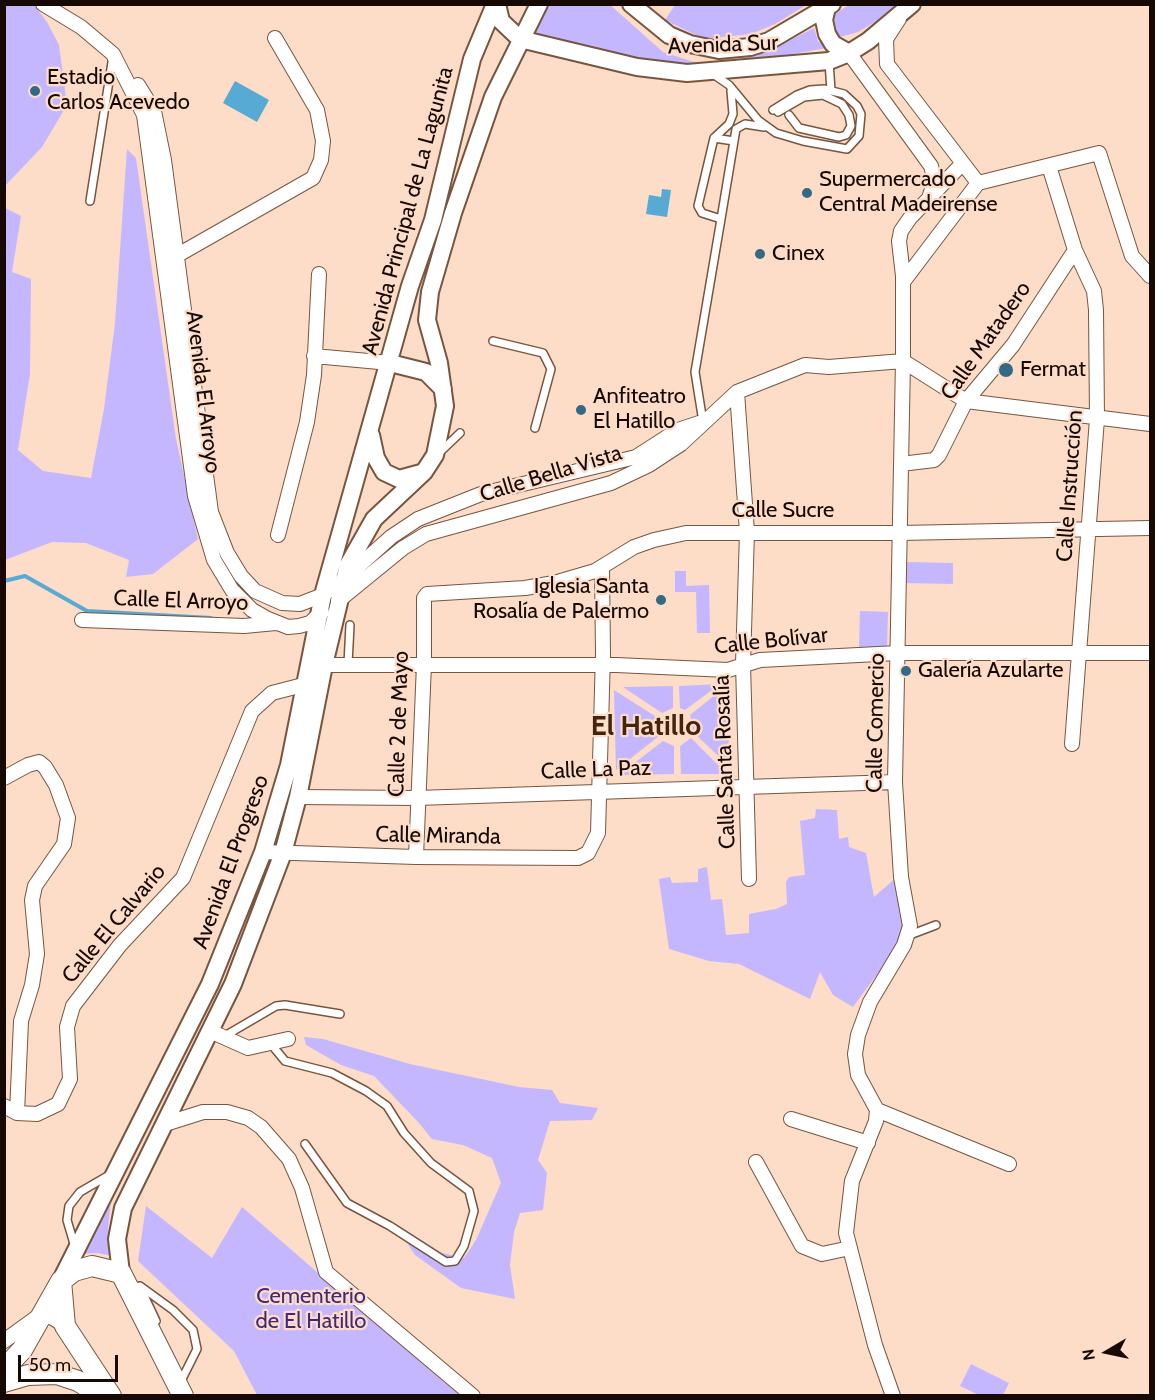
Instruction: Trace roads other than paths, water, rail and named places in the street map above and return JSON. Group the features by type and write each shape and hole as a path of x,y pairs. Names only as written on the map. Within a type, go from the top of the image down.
{"main road":[{"path":"102,1395 78,1381 57,1374 9,1373 61,1281 74,1271 92,1266 130,1282 134,1315 179,1389"},
{"path":"61,1281 65,1326 102,1395"}],"street":[{"name":"Avenida El Arroyo","path":"43,4 81,27 113,54 136,82 154,111 164,160 170,259 195,496 214,560 232,590 252,610 288,627 310,623 318,616"},
{"path":"496,4 501,21 520,39"},
{"name":"Avenida Principal de La Lagunita","path":"371,432 410,286 433,220 472,60 496,4"},
{"name":"Avenida Principal de La Lagunita","path":"424,472 435,455 445,406 444,390 429,333 428,306 453,213 493,97 539,4"},
{"name":"Avenida Sur","path":"631,4 669,35 690,44 719,50 750,47 769,41 829,6"},
{"path":"829,6 824,20 827,34 833,44 849,53 930,166 935,182 929,197"},
{"path":"908,6 886,39 887,64 944,129 961,165 978,183"},
{"name":"Avenida Sur","path":"520,39 546,47 668,72 707,73 829,61 849,53 878,34 908,6"},
{"path":"170,259 313,178 321,160 322,141 317,110 275,38"},
{"path":"505,69 523,56 546,47"},
{"path":"464,90 475,103 483,103 493,97"},
{"path":"903,282 978,183 1099,153 1132,256 1150,276"},
{"name":"Calle Comercio","path":"877,1110 858,1075 855,1054 858,1035 870,1002 904,945 909,915 901,878 895,782 903,362 903,282 899,241 901,231 929,197 961,165"},
{"name":"Calle Instrucción","path":"1049,166 1075,250 1094,291 1097,419 1081,653 1072,744"},
{"name":"Calle Matadero","path":"901,465 937,459 966,401 1013,345 1075,250"},
{"name":"Avenida El Arroyo","path":"170,259 206,488 221,540 241,576 255,591 291,605 331,597"},
{"path":"278,535 308,422 319,274"},
{"path":"314,356 390,363 426,372 444,390"},
{"path":"903,362 966,401 1150,424"},
{"name":"Calle Bella Vista","path":"331,597 426,534 611,483 649,465 681,444 737,392 806,365 829,367 903,362"},
{"name":"Calle Santa Rosalía","path":"737,392 747,532 743,664 749,879"},
{"path":"343,580 384,543 418,519 481,494 636,457 678,430 703,422"},
{"path":"371,432 376,458 384,472 399,479 424,472"},
{"name":"Avenida El Progreso","path":"130,1282 117,1239 123,1208 165,1124 217,1034 233,984 283,853 298,797 324,665 331,597 371,432"},
{"name":"Avenida El Progreso","path":"61,1281 210,984 263,852 289,765 318,616 343,580 353,555 374,519 424,472"},
{"name":"Calle Sucre","path":"427,594 525,588 554,583 602,567 634,548 671,535 747,532 900,533 1150,528"},
{"path":"600,790 602,567"},
{"name":"Calle 2 de Mayo","path":"416,857 424,664 424,598 427,594"},
{"name":"Calle El Arroyo","path":"82,620 244,626 278,623"},
{"name":"Calle Bolívar","path":"324,665 602,665 728,670 760,660 898,653 1150,653"},
{"name":"Calle El Calvario","path":"4,778 28,765 39,762 45,767 56,785 68,818 64,844 35,886 32,900 37,954 32,985 21,1022 11,1110 37,1114 58,1104 70,1079 67,1027 73,1006 120,945 183,878 252,711 272,693 303,685"},
{"name":"Calle La Paz","path":"298,797 417,798 600,790 895,782"},
{"name":"Calle Miranda","path":"263,852 416,857 578,858 592,849 598,833 600,790"},
{"path":"217,1034 248,1048 288,1039"},
{"path":"893,1395 874,1345 846,1233 852,1181 876,1121 877,1110 1009,1164"},
{"path":"165,1124 203,1112 227,1112 248,1118 261,1127 289,1159 302,1188 326,1272 473,1395"},
{"path":"791,1119 868,1143"},
{"path":"756,1162 802,1246 822,1254 850,1248"},
{"path":"4,1341 40,1316 53,1318 65,1326"}],"lane":[{"path":"90,201 113,54"},
{"path":"829,61 831,91"},
{"path":"707,73 718,76 729,85 766,127"},
{"path":"721,219 707,216 698,207 714,138 729,124 733,114 733,96 729,85"},
{"path":"703,422 695,372 736,129 740,125 766,127 789,137 848,149 856,142 862,124 857,106 844,94 831,91 810,90 797,95 775,111 804,97 823,94 842,104 849,115 851,126 846,135 839,137 799,128 789,115"},
{"path":"789,137 799,128"},
{"path":"714,138 734,141"},
{"path":"493,341 543,353 551,369 535,428"},
{"path":"435,455 444,450 460,433"},
{"path":"348,664 350,625"},
{"path":"906,937 936,925"},
{"path":"217,1034 276,1006 285,1005 340,1014"},
{"path":"271,1044 285,1061 332,1073 366,1091 387,1106 404,1133 431,1163 469,1191 474,1211 464,1246 456,1261 446,1262 390,1226 347,1203 305,1144"},
{"path":"76,1251 67,1220 69,1206 80,1192 117,1172"},
{"path":"130,1282 158,1325"},
{"path":"130,1282 173,1310 193,1330 197,1349 179,1389"},
{"path":"162,1335 179,1389"}],"water":[{"path":"235,81 269,100 257,122 223,103"},
{"path":"662,189 671,190 667,217 646,214 649,195 661,197"}],"waterway":[{"path":"4,581 25,576 87,611 211,618"}],"place":[{"name":"Estadio Carlos Acevedo","path":"35,91"},
{"name":"Supermercado Central Madeirense","path":"807,193"},
{"name":"Cinex","path":"760,254"},
{"name":"Fermat","path":"1006,370"},
{"name":"Anfiteatro El Hatillo","path":"581,410"},
{"name":"Iglesia Santa Rosalía de Palermo","path":"661,600"},
{"name":"Galería Azularte","path":"906,671"}],"district":[{"name":"El Hatillo","path":"646,727"}],"park label":[{"name":"Cementerio de El Hatillo","path":"311,1310"}]}
